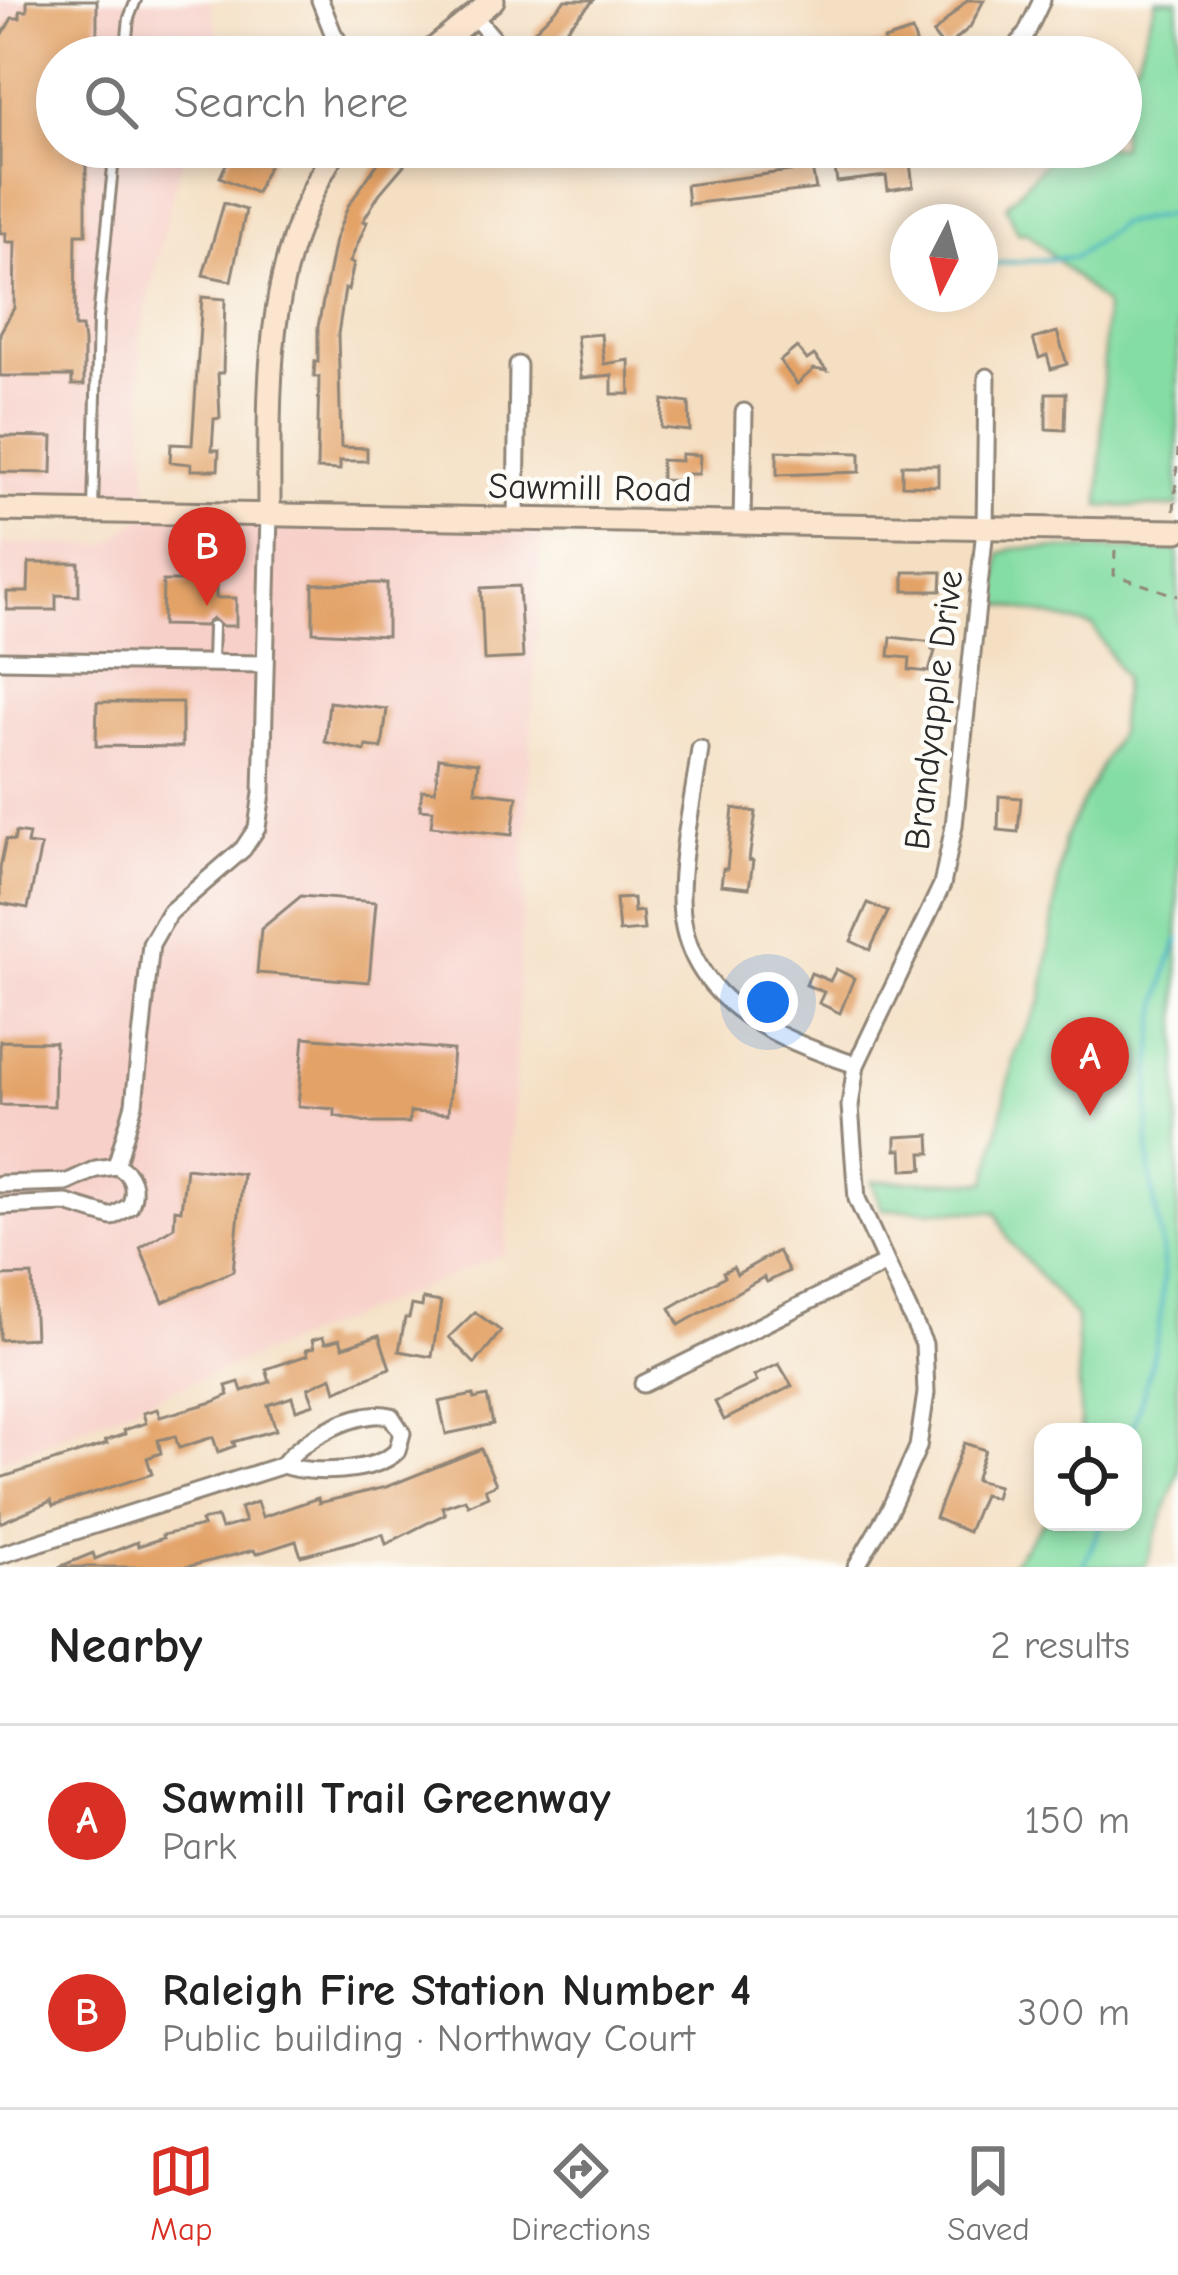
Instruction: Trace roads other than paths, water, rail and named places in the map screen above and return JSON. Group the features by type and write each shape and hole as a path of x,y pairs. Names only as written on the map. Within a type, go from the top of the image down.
{"street":[{"path":"320,0 334,36"},
{"path":"450,36 493,0"},
{"path":"1025,36 1042,0"},
{"path":"475,16 492,36"},
{"path":"116,1166 134,1104 151,944 169,913 233,860 257,828 262,794 271,375 280,286 299,220 324,168"},
{"path":"517,520 518,365"},
{"name":"Brandyapple Drive","path":"856,1567 918,1447 926,1393 924,1344 857,1199 850,1106 856,1065 942,885 954,826 985,529 988,377"},
{"path":"742,524 744,412"},
{"name":"Sawmill Road","path":"0,510 1176,531"},
{"path":"0,660 265,664"},
{"path":"700,749 681,898 686,932 703,973 753,1023 798,1046 856,1065"},
{"path":"0,1184 68,1182 116,1166 129,1175 134,1190 130,1206 120,1215 106,1217 66,1203 0,1206"},
{"path":"643,1384 886,1263"},
{"path":"0,1555 283,1465 315,1473 380,1462 397,1451 402,1433 391,1416 371,1414 304,1440 283,1465"}],"lane":[{"path":"127,36 136,0"},
{"path":"93,511 98,319 114,168"},
{"path":"212,663 213,626"}],"waterway":[{"path":"998,263 1075,257 1119,224 1178,213"},
{"path":"1134,1423 1158,1332 1163,1290 1150,1173 1149,1106 1157,1018 1178,940"},
{"path":"1083,1567 1098,1531"}],"place":[{"name":"Raleigh Fire Station Number 4","path":"207,606"},
{"name":"Sawmill Trail Greenway","path":"1090,1116"}]}
